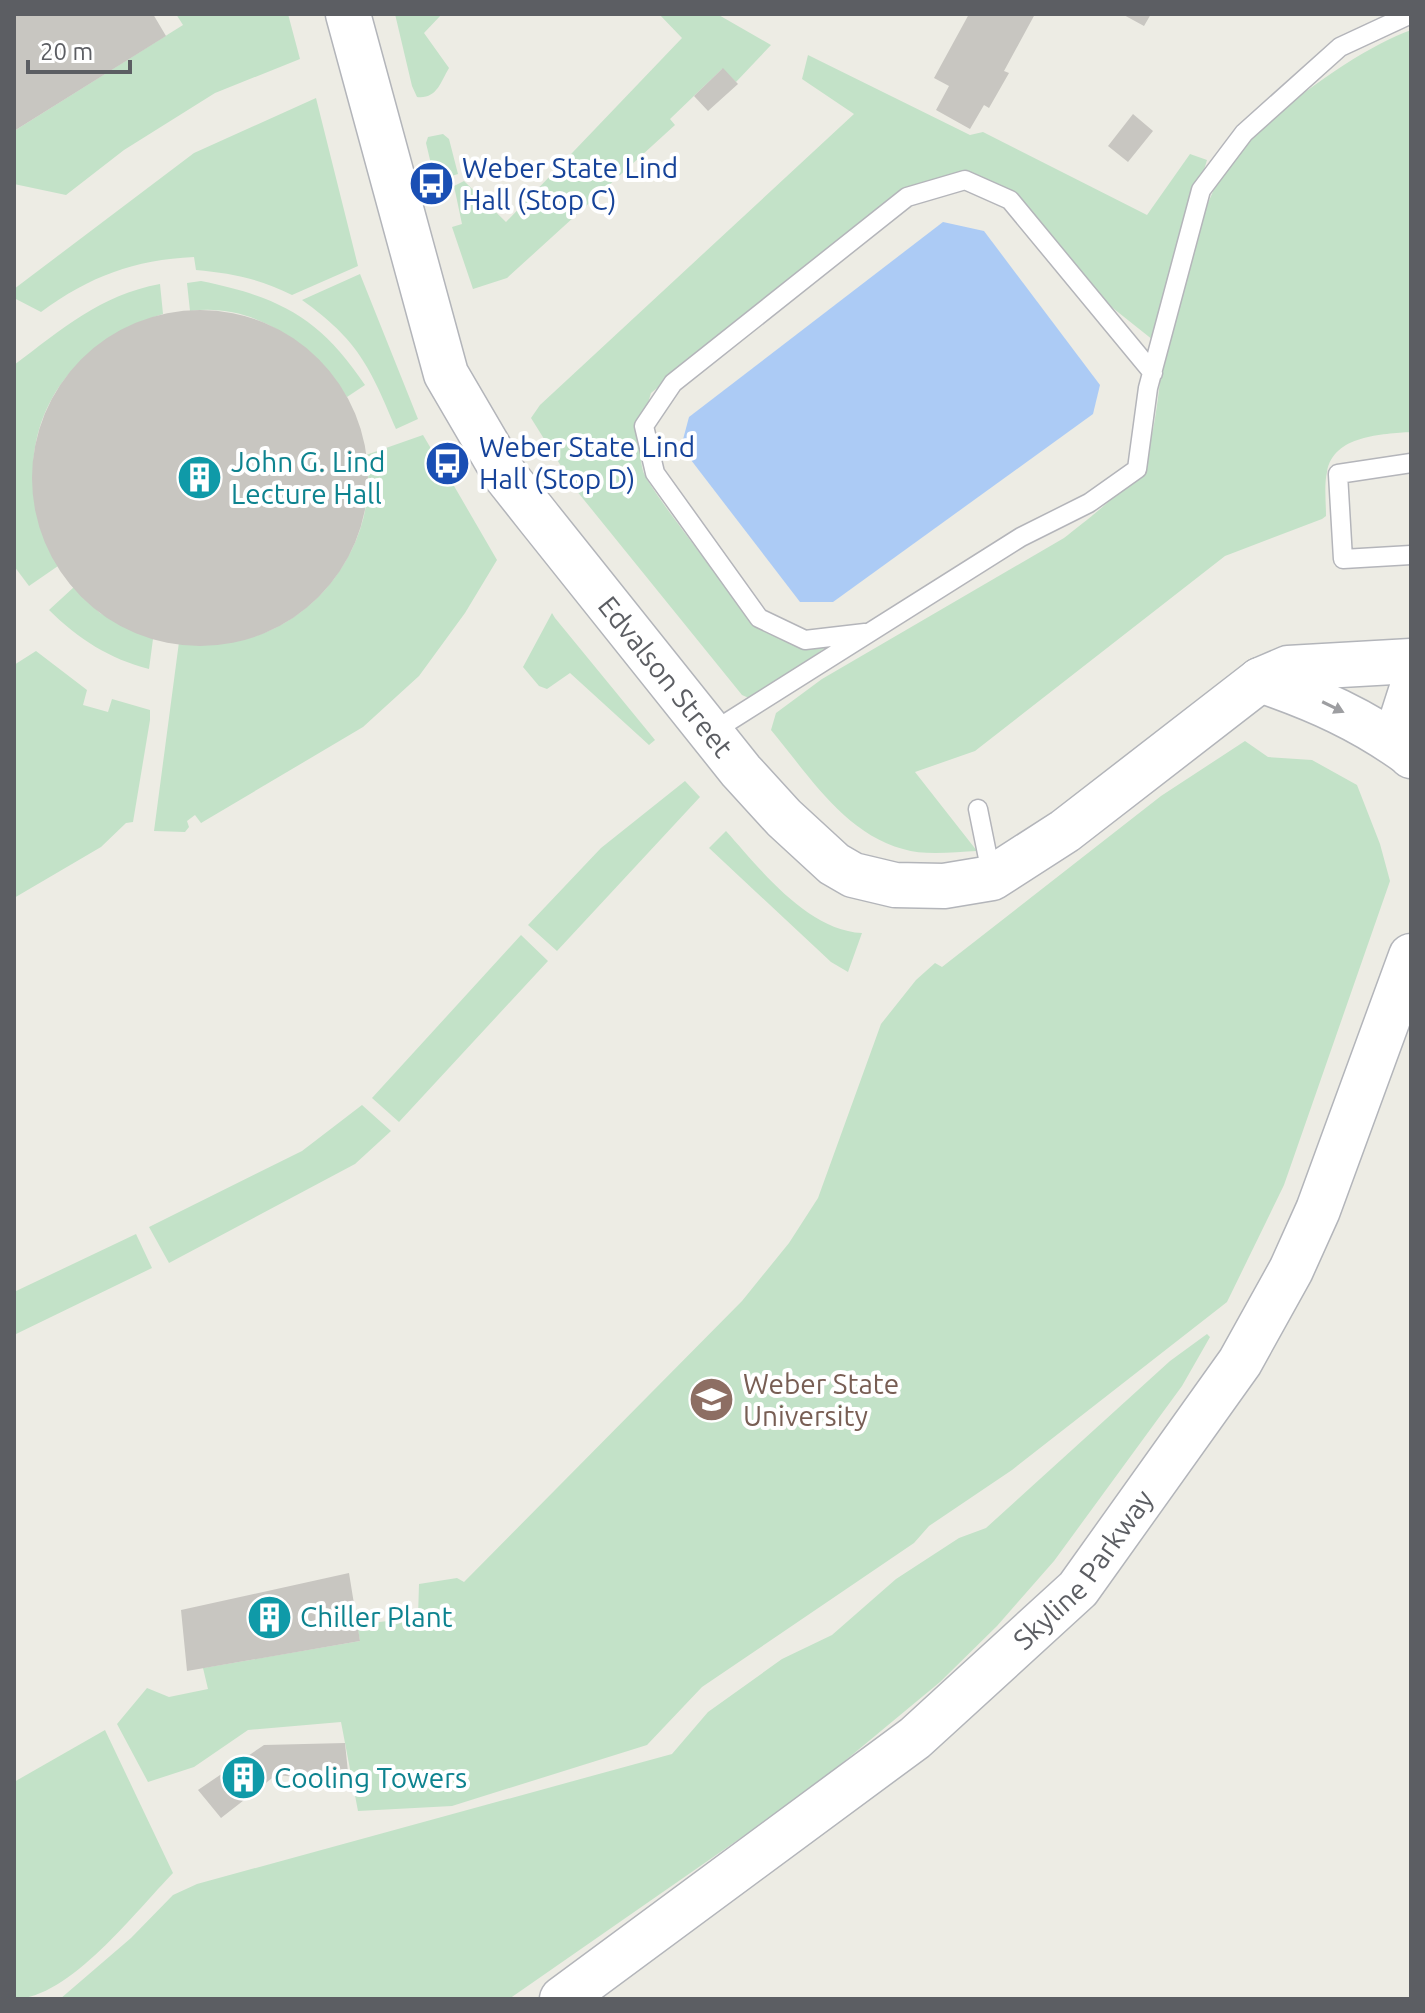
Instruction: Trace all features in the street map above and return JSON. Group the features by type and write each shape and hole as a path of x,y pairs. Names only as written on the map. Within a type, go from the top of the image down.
{"street":[{"name":"Edvalson Street","path":"348,14 446,374 505,475 784,818 816,850 853,875 895,885 944,886 992,878 1065,831 1260,680 1288,668 1411,661"},
{"path":"1260,680 1320,700 1355,717 1411,755"},
{"path":"1411,691 1402,719 1411,755"},
{"name":"Skyline Parkway","path":"562,1999 915,1738 1078,1589 1240,1362 1291,1270 1318,1210 1406,967 1411,928"}],"lane":[{"path":"712,732 1021,537 1089,503 1137,469 1153,373 1201,190 1244,133 1340,47 1411,14"},
{"path":"871,632 805,640 759,618 655,473 644,426 673,383 907,197 965,180 1010,200 1153,373"},
{"path":"1411,463 1338,474 1343,559 1411,555"},
{"path":"978,809 992,878"}],"green space":[{"path":"176,14 288,14 300,59 215,93 124,150 66,195 14,184 14,131 183,25"},
{"path":"395,14 442,14 424,33 449,68 434,93 417,97"},
{"path":"659,14 717,14 771,45 736,82 722,69 670,119 675,125 507,278 473,289 452,227 462,224 454,186 464,181 506,222 682,38"},
{"path":"1411,30 1411,432 1361,439 1339,450 1327,472 1326,516 1225,556 975,751 915,772 977,851 912,851 882,841 863,830 813,783 771,730 776,713 822,679 1064,538 1128,483 1148,451 1175,299 1186,261 1215,187 1249,142 1301,95 1360,55"},
{"path":"808,55 970,135 983,132 1147,215 1190,154 1207,160 1153,340 1109,305 1031,217 972,176 911,187 651,393 641,431 640,451 643,471 661,501 719,577 762,626 785,637 825,648 751,699 742,695 576,490 531,418 540,405 854,114 802,79"},
{"path":"316,98 358,266 292,295 245,278 196,270 194,257 172,259 113,272 59,299 41,312 14,298 14,289 194,153"},
{"path":"443,134 449,139 458,174 435,181 426,143 428,137"},
{"path":"360,274 418,419 396,429 360,356 337,328 302,300"},
{"path":"201,281 254,295 296,314 332,343 365,385 347,397 300,345 260,321 238,313 190,311 187,283"},
{"path":"160,284 163,314 123,331 90,353 64,381 45,413 35,448 34,486 41,525 58,566 29,586 14,566 14,365 65,326 100,305 138,289"},
{"path":"423,435 433,452 425,457 442,485 450,479 497,560 465,613 419,676 363,727 201,823 195,815 187,821 189,827 185,832 154,831 179,642 243,640 279,626 303,610 325,590 356,541 365,513 368,484 366,455"},
{"path":"74,587 100,613 153,639 149,669 95,647 49,610"},
{"path":"552,613 655,740 649,745 570,673 547,689 539,686 523,667"},
{"path":"36,651 87,690 83,705 108,712 112,699 150,710 150,720 133,822 126,823 101,847 14,898 14,665"},
{"path":"1245,741 1268,757 1312,760 1357,785 1380,844 1390,881 1284,1185 1227,1302 1012,1470 929,1526 914,1543 702,1687 647,1745 452,1806 358,1811 341,1722 248,1730 194,1767 148,1782 117,1724 147,1688 169,1697 208,1689 203,1668 360,1641 357,1625 418,1617 419,1584 457,1578 464,1582 742,1301 789,1243 818,1198 881,1024 916,980 935,963 942,967 1161,796"},
{"path":"685,781 700,797 557,951 528,925 601,848"},
{"path":"726,831 769,879 804,909 822,921 862,933 848,972 831,962 709,848"},
{"path":"521,935 548,961 399,1122 372,1098"},
{"path":"362,1105 391,1131 355,1164 169,1263 149,1227 302,1151"},
{"path":"136,1234 152,1268 14,1335 14,1292"},
{"path":"1207,1334 1210,1337 1182,1386 1054,1561 997,1626 940,1682 811,1789 509,1999 60,1999 131,1938 173,1895 197,1884 672,1754 708,1712 782,1659 832,1635 896,1579 959,1538 986,1528 1170,1361"},
{"path":"105,1730 173,1873 121,1930 79,1969 57,1985 35,1995 14,1999 14,1782"}],"water":[{"path":"943,222 984,231 1100,385 1093,414 833,602 800,602 681,447 689,417"}],"building":[{"path":"14,14 153,14 166,36 14,131"},
{"path":"969,14 1035,14 1004,71 1009,73 989,108 984,105 970,129 936,110 949,86 934,78"},
{"path":"1122,14 1151,14 1144,26"},
{"path":"723,68 738,84 708,111 694,96"},
{"path":"1133,114 1153,131 1128,162 1108,146"},
{"name":"John G. Lind Lecture Hall","path":"200,310 233,314 264,323 293,339 319,359 339,385 355,414 364,445 368,478 364,511 355,542 339,571 319,597 293,617 264,633 233,642 200,646 167,642 136,633 107,617 81,597 61,571 45,542 36,511 32,478 36,445 45,414 61,385 81,359 107,339 136,323 167,314"},
{"name":"Chiller Plant","path":"349,1573 360,1641 187,1671 181,1610"},
{"name":"Cooling Towers","path":"345,1743 349,1782 276,1775 221,1818 198,1790 264,1745"}],"place":[{"name":"Weber State Lind Hall (Stop C)","path":"431,184"},
{"name":"Weber State Lind Hall (Stop D)","path":"448,463"},
{"name":"John G. Lind Lecture Hall","path":"200,478"},
{"name":"Weber State University","path":"712,1400"},
{"name":"Chiller Plant","path":"269,1617"},
{"name":"Cooling Towers","path":"243,1778"}]}
